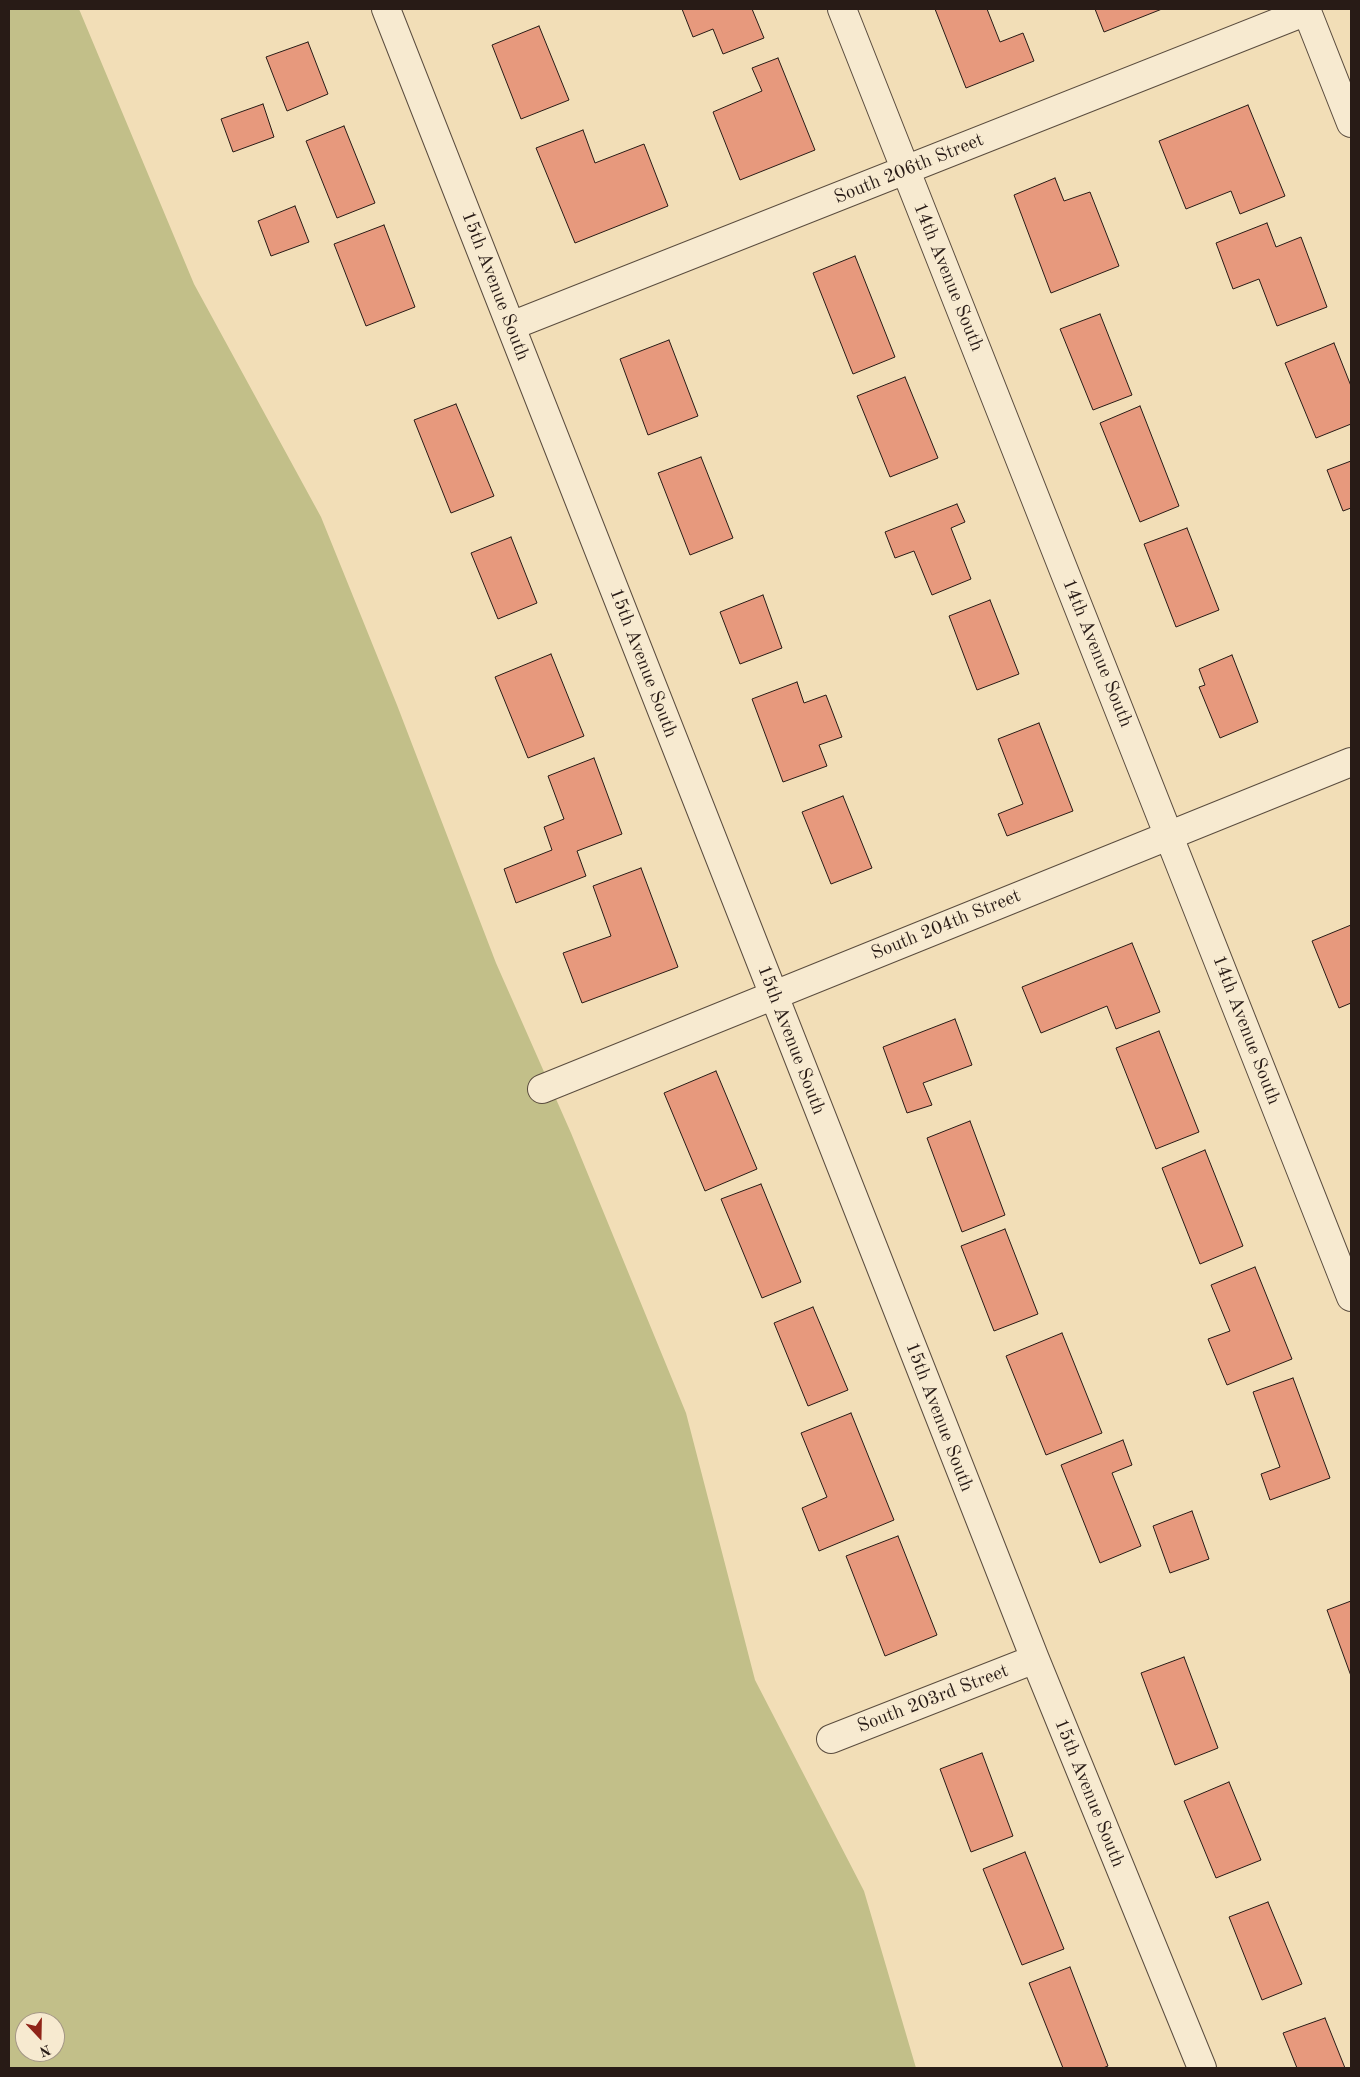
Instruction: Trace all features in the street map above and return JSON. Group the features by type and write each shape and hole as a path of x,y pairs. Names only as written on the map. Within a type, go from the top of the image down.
{"street":[{"name":"15th Avenue South","path":"386,9 1035,1660 1202,2068"},
{"name":"14th Avenue South","path":"842,9 1351,1297"},
{"name":"South 206th Street","path":"511,326 1307,10"},
{"path":"1307,10 1351,123"},
{"name":"South 204th Street","path":"542,1088 1351,762"},
{"name":"South 203rd Street","path":"831,1739 1035,1660"}],"shaded area":[{"path":"9,9 79,9 194,284 321,517 397,705 496,963 571,1133 686,1413 755,1680 864,1891 916,2068 9,2068"}],"building":[{"path":"682,9 752,9 764,38 723,54 713,29 693,37"},
{"path":"935,9 987,9 1000,42 1023,33 1034,61 966,88"},
{"path":"1095,9 1162,9 1104,32"},
{"path":"539,26 569,100 521,119 492,45"},
{"path":"308,42 328,94 287,111 266,57"},
{"path":"778,58 815,150 740,180 713,112 762,91 752,68"},
{"path":"263,104 274,137 233,152 221,119"},
{"path":"1248,105 1285,196 1240,214 1231,191 1186,209 1159,141"},
{"path":"344,126 375,203 337,218 306,141"},
{"path":"583,130 595,163 644,144 668,206 575,243 536,148"},
{"path":"1055,178 1064,201 1090,192 1119,266 1051,293 1014,195"},
{"path":"295,206 309,242 271,256 258,221"},
{"path":"1267,223 1276,247 1301,237 1327,307 1277,326 1259,279 1233,289 1216,243"},
{"path":"384,225 415,307 366,326 334,244"},
{"path":"855,256 895,357 853,374 813,273"},
{"path":"1100,314 1132,395 1093,410 1060,329"},
{"path":"669,340 698,416 648,435 620,359"},
{"path":"1334,343 1351,386 1351,424 1316,438 1285,363"},
{"path":"905,377 938,458 890,477 857,396"},
{"path":"456,404 494,496 451,513 414,420"},
{"path":"1140,406 1179,506 1140,522 1100,423"},
{"path":"701,457 733,538 690,555 658,473"},
{"path":"1351,461 1351,508 1343,511 1327,470"},
{"path":"957,504 965,522 951,528 971,579 932,595 914,551 895,558 885,532"},
{"path":"1187,528 1219,610 1176,627 1144,544"},
{"path":"511,537 537,603 498,619 471,553"},
{"path":"763,595 782,648 740,664 720,612"},
{"path":"990,600 1019,674 977,690 949,616"},
{"path":"551,654 584,736 528,758 495,677"},
{"path":"1232,655 1258,722 1220,738 1199,687 1205,685 1199,669"},
{"path":"797,682 804,703 826,695 842,737 819,745 827,766 783,782 752,699"},
{"path":"1039,723 1073,811 1007,836 998,814 1023,804 998,739"},
{"path":"594,758 622,834 577,851 586,876 516,903 504,869 552,850 544,827 564,819 548,776"},
{"path":"843,796 872,868 831,884 802,812"},
{"path":"641,868 678,967 582,1003 563,953 611,936 593,886"},
{"path":"1351,925 1351,1003 1339,1008 1312,941"},
{"path":"1132,943 1160,1012 1116,1029 1107,1006 1041,1033 1022,987"},
{"path":"955,1019 972,1065 923,1083 932,1105 907,1113 883,1047"},
{"path":"1159,1031 1199,1132 1156,1149 1116,1048"},
{"path":"716,1071 757,1169 705,1191 664,1093"},
{"path":"970,1121 1005,1215 962,1232 927,1138"},
{"path":"1205,1150 1243,1246 1200,1264 1162,1168"},
{"path":"761,1184 801,1282 762,1298 721,1199"},
{"path":"1005,1229 1038,1314 994,1331 961,1246"},
{"path":"1255,1267 1292,1359 1227,1385 1208,1339 1230,1331 1211,1285"},
{"path":"813,1307 848,1390 808,1406 774,1323"},
{"path":"1062,1333 1102,1433 1046,1455 1006,1356"},
{"path":"1293,1378 1330,1478 1270,1500 1261,1474 1280,1467 1253,1392"},
{"path":"851,1413 894,1520 819,1551 802,1508 827,1497 801,1433"},
{"path":"1123,1440 1132,1465 1112,1473 1141,1546 1100,1563 1061,1465"},
{"path":"1192,1511 1209,1559 1170,1573 1153,1526"},
{"path":"898,1536 937,1635 885,1656 846,1556"},
{"path":"1351,1601 1351,1676 1327,1610"},
{"path":"1184,1657 1218,1748 1175,1765 1141,1673"},
{"path":"982,1753 1013,1836 971,1852 940,1769"},
{"path":"1229,1782 1261,1860 1216,1878 1184,1801"},
{"path":"1025,1852 1064,1949 1022,1965 983,1869"},
{"path":"1268,1902 1302,1984 1262,2000 1229,1917"},
{"path":"1070,1967 1108,2066 1103,2068 1063,2068 1029,1983"},
{"path":"1325,2018 1345,2068 1297,2068 1283,2033"}]}
